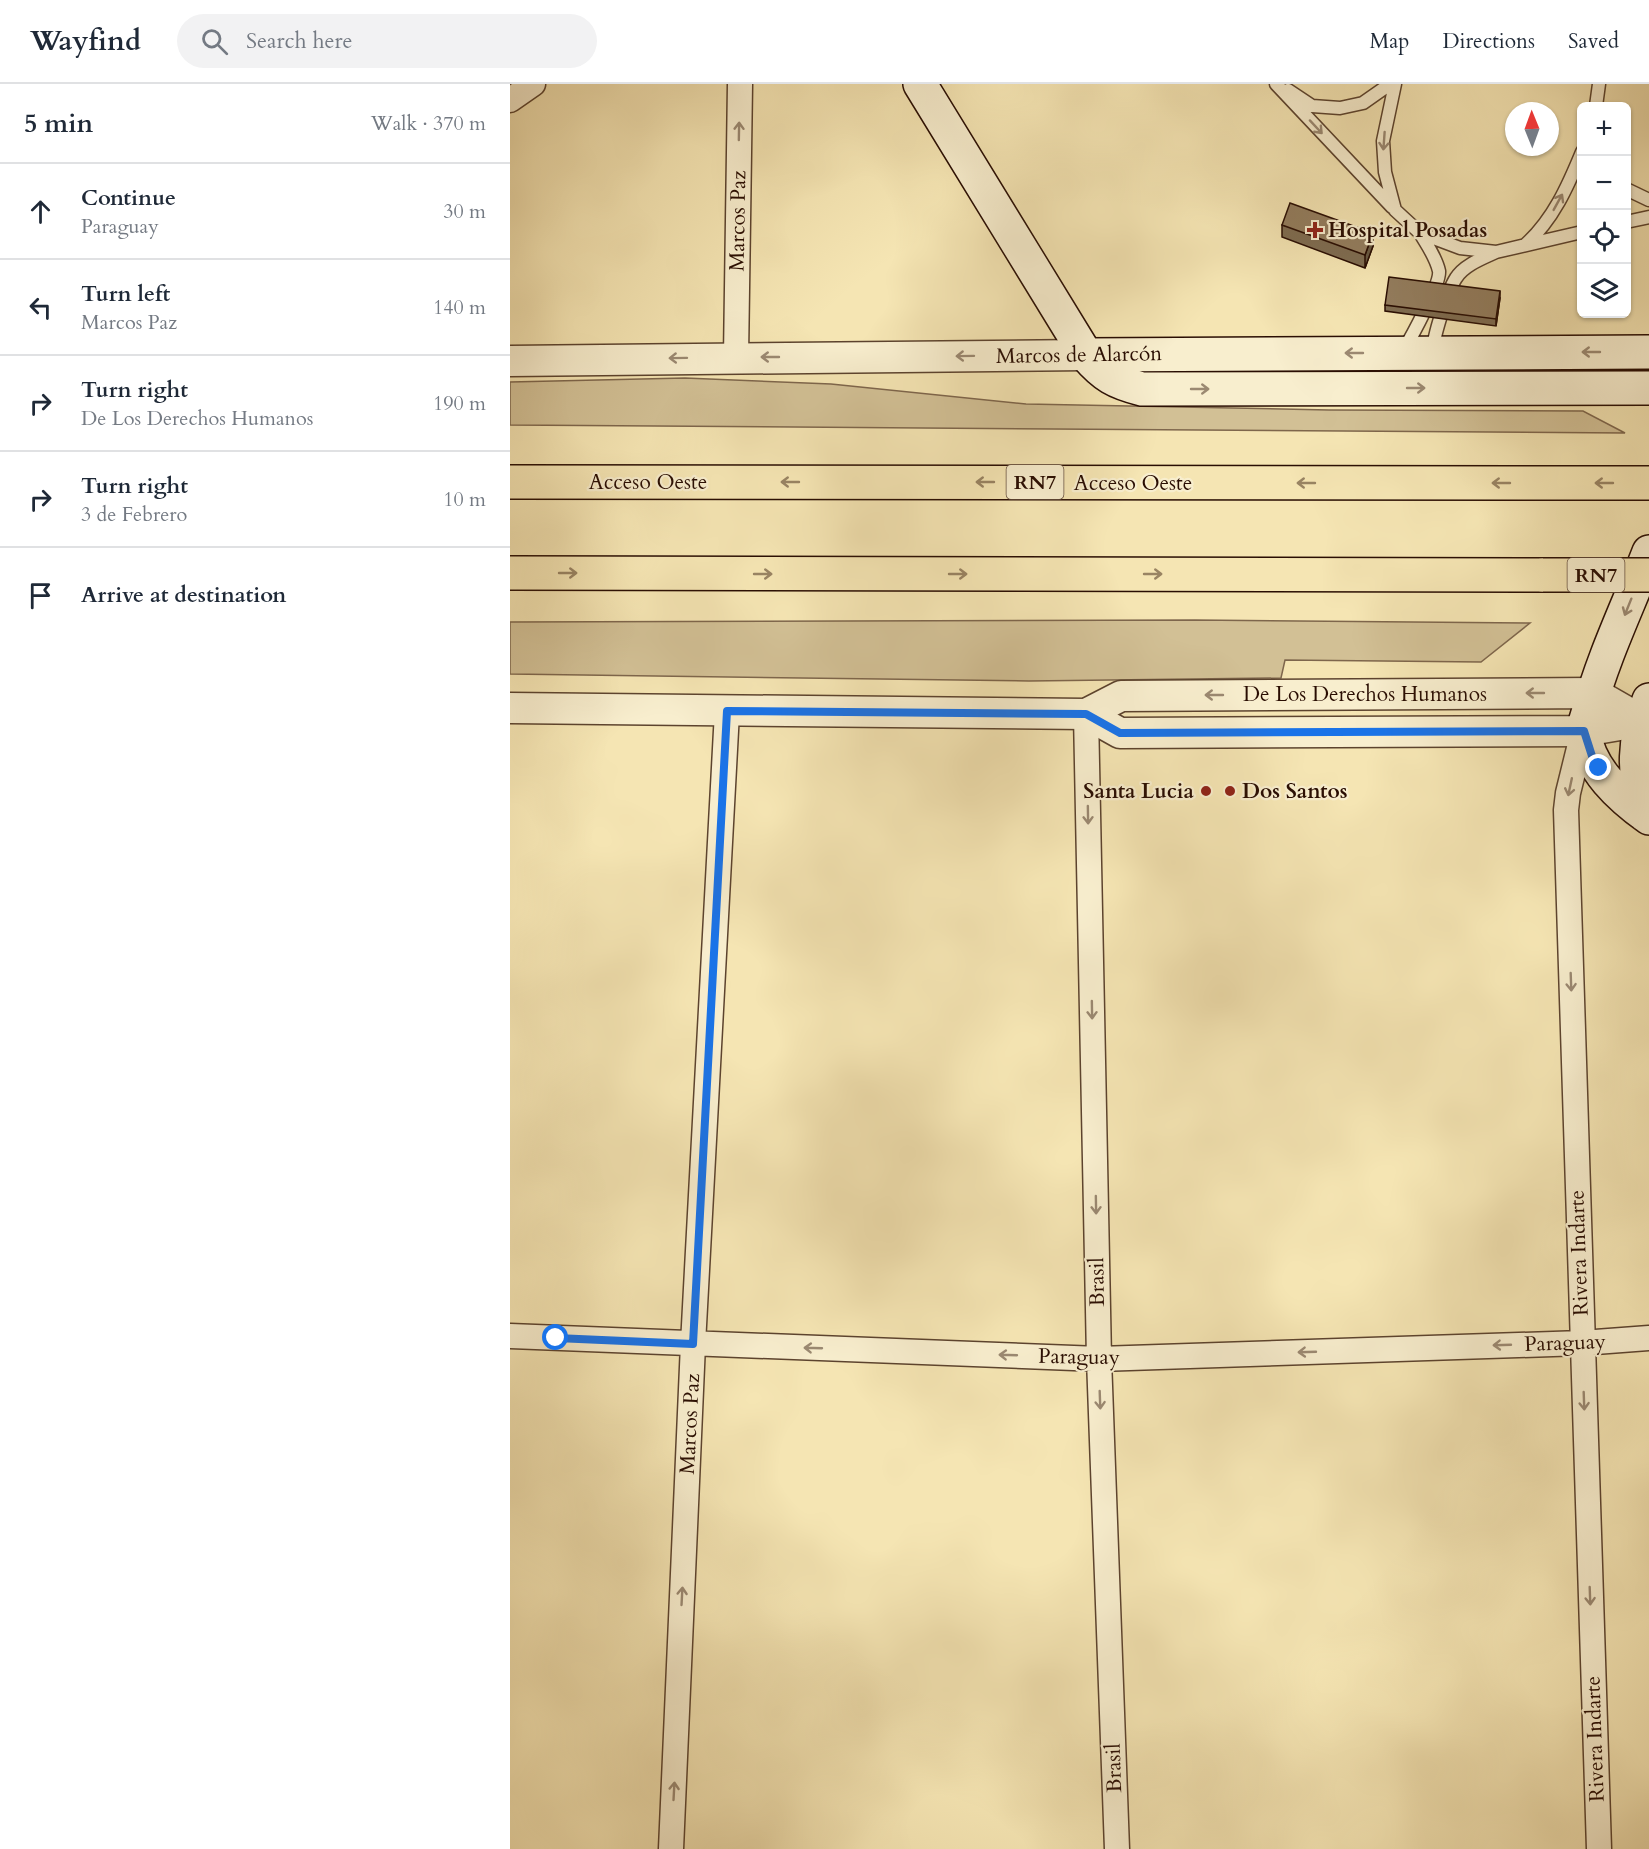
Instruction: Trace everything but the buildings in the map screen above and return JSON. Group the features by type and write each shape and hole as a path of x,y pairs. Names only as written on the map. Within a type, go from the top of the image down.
{"highway":[{"name":"Acceso Oeste","path":"510,482 1649,483"},
{"name":"RN7","path":"510,573 1649,575"}],"main road":[{"name":"Marcos de Alarcón","path":"920,84 1086,355 1101,372 1120,384 1142,389 1649,388"},
{"name":"Marcos de Alarcón","path":"1086,355 1649,352"},
{"path":"1647,816 1623,799 1606,779 1592,756 1584,731 1594,693 1649,552"},
{"path":"1646,713 1636,743 1635,768 1638,792 1647,816"}],"street":[{"path":"510,100 533,84"},
{"name":"Marcos Paz","path":"736,357 740,84"},
{"name":"Marcos de Alarcón","path":"510,361 1086,355"},
{"path":"1594,693 1646,713"},
{"name":"De Los Derechos Humanos","path":"510,708 1086,714 1121,696 1594,693"},
{"name":"Marcos Paz","path":"671,1849 693,1344 727,711"},
{"name":"De Los Derechos Humanos","path":"1086,714 1120,733 1584,731 1646,713"},
{"name":"Brasil","path":"1086,714 1099,1359 1117,1849"},
{"name":"Rivera Indarte","path":"1584,731 1568,793 1566,810 1599,1849"},
{"name":"Paraguay","path":"510,1336 1099,1359 1582,1343 1649,1338"}],"lane":[{"path":"1277,84 1312,106 1340,108 1363,103 1390,84"},
{"path":"1277,84 1395,210 1420,233 1436,260 1440,274 1414,333 1417,352"},
{"path":"1395,84 1383,141 1384,172 1395,210"},
{"path":"1597,102 1599,84"},
{"path":"1524,245 1540,231 1551,216 1572,178 1580,156"},
{"path":"1631,191 1649,200"},
{"path":"1631,221 1649,217"},
{"path":"1420,233 1460,248 1496,252"},
{"path":"1417,352 1433,339 1456,277 1467,267 1496,252 1577,233"}],"shaded area":[{"path":"685,378 831,384 1026,404 1329,410 1583,411 1625,433 510,425 510,382"},
{"path":"1195,620 1530,623 1481,662 1285,660 1281,678 1029,681 510,674 510,622"}],"place":[{"name":"Hospital Posadas","path":"1315,230"},
{"name":"Santa Lucia","path":"1206,791"},
{"name":"Dos Santos","path":"1230,791"}],"route":[{"path":"556,1338 693,1344 727,711 1086,714 1120,733 1584,731 1592,756 1599,768"}]}
